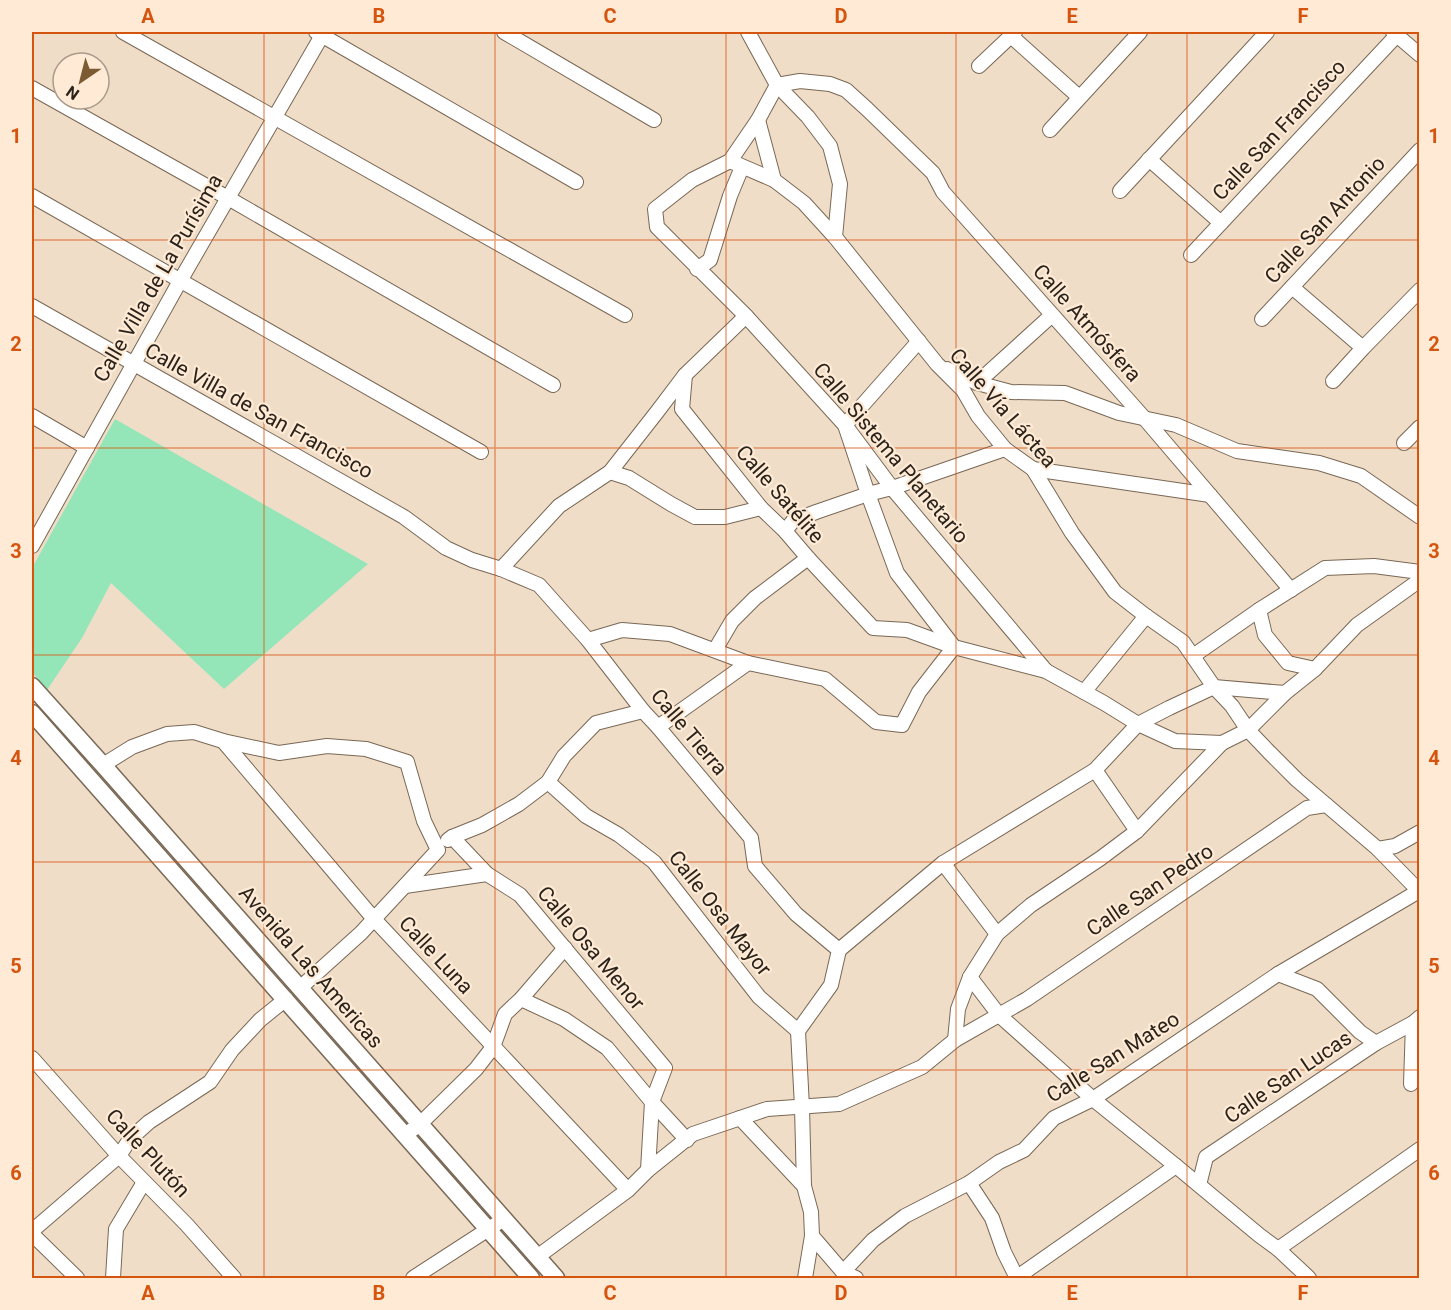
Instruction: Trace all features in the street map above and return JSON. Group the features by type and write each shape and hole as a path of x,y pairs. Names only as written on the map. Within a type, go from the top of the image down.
{"street":[{"path":"123,32 625,315"},
{"path":"504,32 654,120"},
{"path":"748,32 777,86 808,117 830,146 840,184 835,237"},
{"path":"1050,130 1140,32"},
{"path":"1120,191 1267,32"},
{"path":"321,33 576,182"},
{"name":"Calle Villa de La Purísima","path":"32,546 321,33"},
{"path":"1395,33 1419,55"},
{"name":"Calle San Francisco","path":"1191,255 1395,33"},
{"path":"979,66 1013,34 1079,97"},
{"name":"Calle Atmósfera","path":"777,86 800,81 830,84 846,90 867,109 933,174 943,192 1145,418 1291,590"},
{"path":"697,268 710,260 730,196 736,164 777,86"},
{"path":"32,88 553,385"},
{"path":"758,120 774,180"},
{"name":"Calle San Antonio","path":"1262,318 1419,150"},
{"path":"1149,159 1221,223"},
{"name":"Calle Vía Láctea","path":"736,164 774,180 804,203 835,237 916,346 963,390 978,416 1005,449 1033,470 1072,533 1115,592 1183,642 1214,687 1233,706 1248,730 1290,773 1378,849 1419,888"},
{"name":"Calle Sistema Planetario","path":"736,164 692,180 655,209 657,227 747,316 845,424 892,488 1046,671"},
{"path":"32,196 481,452"},
{"path":"1292,287 1363,348"},
{"path":"1333,381 1419,290"},
{"name":"Calle Villa de San Francisco","path":"32,306 404,517"},
{"path":"977,383 1052,315"},
{"path":"501,569 559,506 610,472 685,375 747,316"},
{"path":"916,346 845,424 897,573 954,647 1046,671 1138,724 1175,741 1222,743"},
{"path":"937,364 977,383 1011,392 1065,393 1119,413 1176,425 1237,451 1319,463 1361,476 1419,518"},
{"name":"Calle Satélite","path":"685,375 682,408 761,508 785,531 873,628 907,630 954,647"},
{"path":"32,416 87,448"},
{"path":"1404,443 1419,427"},
{"path":"785,531 793,521 1005,449"},
{"path":"1033,470 1210,495"},
{"path":"610,472 629,478 695,517 725,517 761,508"},
{"name":"Calle Tierra","path":"404,517 446,548 538,585 588,640 642,711 752,838 755,866 796,914 838,950"},
{"path":"715,650 732,621 755,598 808,558"},
{"path":"1193,656 1325,568 1374,566 1419,572"},
{"path":"955,1040 958,1009 970,977 997,934 1030,905 1137,831 1222,743 1248,730 1285,693 1315,669 1357,625 1419,580"},
{"path":"1259,610 1265,635 1288,663 1315,669"},
{"path":"1084,692 1146,616"},
{"path":"588,640 622,630 670,634 748,663 825,679 876,722 902,725 919,692 954,647"},
{"path":"658,727 748,663"},
{"name":"Avenida Las Americas","path":"32,686 504,1219 545,1271"},
{"path":"805,1278 812,1236 811,1212 804,1186 798,1031 831,985 838,950 943,863 1095,770 1138,724 1214,687 1285,693"},
{"path":"300,988 361,933 452,837 482,825 519,804 548,782 564,756 596,723 642,711"},
{"name":"Avenida Las Americas","path":"32,713 531,1278"},
{"path":"103,765 132,747 167,734 194,732 279,753 327,746 366,749 406,762 424,821 438,850"},
{"name":"Calle Luna","path":"223,741 374,919 627,1190"},
{"path":"1095,770 1137,831"},
{"name":"Calle Osa Mayor","path":"548,782 586,816 619,835 654,862 759,997 798,1031"},
{"name":"Calle San Pedro","path":"545,1271 648,1170 693,1134 767,1109 838,1104 922,1067 955,1040 1027,999 1307,808 1326,805"},
{"path":"1378,849 1395,846 1419,832"},
{"name":"Calle Osa Menor","path":"452,837 487,874 520,895 665,1068 651,1102"},
{"path":"943,863 997,934"},
{"path":"405,886 487,874"},
{"name":"Calle San Mateo","path":"850,1275 873,1240 905,1216 969,1184 999,1162 1024,1150 1054,1118 1093,1100 1278,974 1419,888"},
{"path":"405,1135 420,1124 476,1069 493,1047 505,1014 565,948"},
{"path":"1278,974 1317,989 1360,1032 1376,1043"},
{"path":"970,977 999,1015 1093,1100 1278,1249 1309,1278"},
{"path":"77,1278 32,1233 119,1156 130,1139 149,1122 210,1082 232,1050 260,1020 286,999"},
{"path":"521,999 564,1019 607,1048 651,1102 687,1140"},
{"path":"1411,1084 1416,1020"},
{"name":"Calle San Lucas","path":"1199,1185 1206,1157 1376,1043 1416,1020"},
{"name":"Calle Plutón","path":"32,1058 119,1156 188,1225 234,1278"},
{"path":"648,1170 651,1102"},
{"path":"740,1118 804,1186"},
{"path":"1278,1249 1419,1149"},
{"path":"969,1184 992,1218 1016,1278 1176,1166"},
{"path":"113,1278 116,1229 144,1182"},
{"path":"413,1278 504,1219"},
{"path":"812,1236 850,1275"}],"green space":[{"path":"115,419 368,564 224,689 111,583 82,638 47,690 32,672 32,568"}]}
